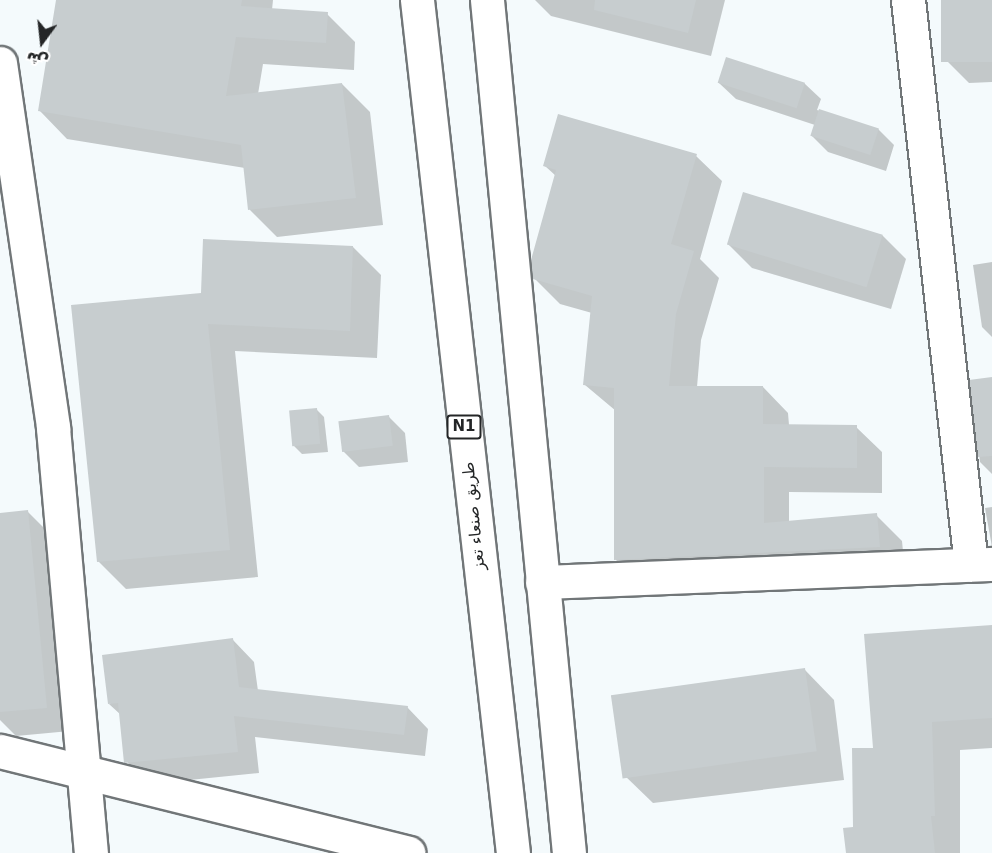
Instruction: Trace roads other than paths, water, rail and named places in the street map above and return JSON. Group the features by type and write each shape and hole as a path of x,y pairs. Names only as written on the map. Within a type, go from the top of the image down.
{"main road":[{"name":"طريق صنعاء تعز","path":"417,0 513,853"},
{"path":"487,0 569,853"},
{"path":"542,582 982,564 908,0"},
{"path":"0,63 53,428 91,853"},
{"path":"0,751 408,853"}]}
